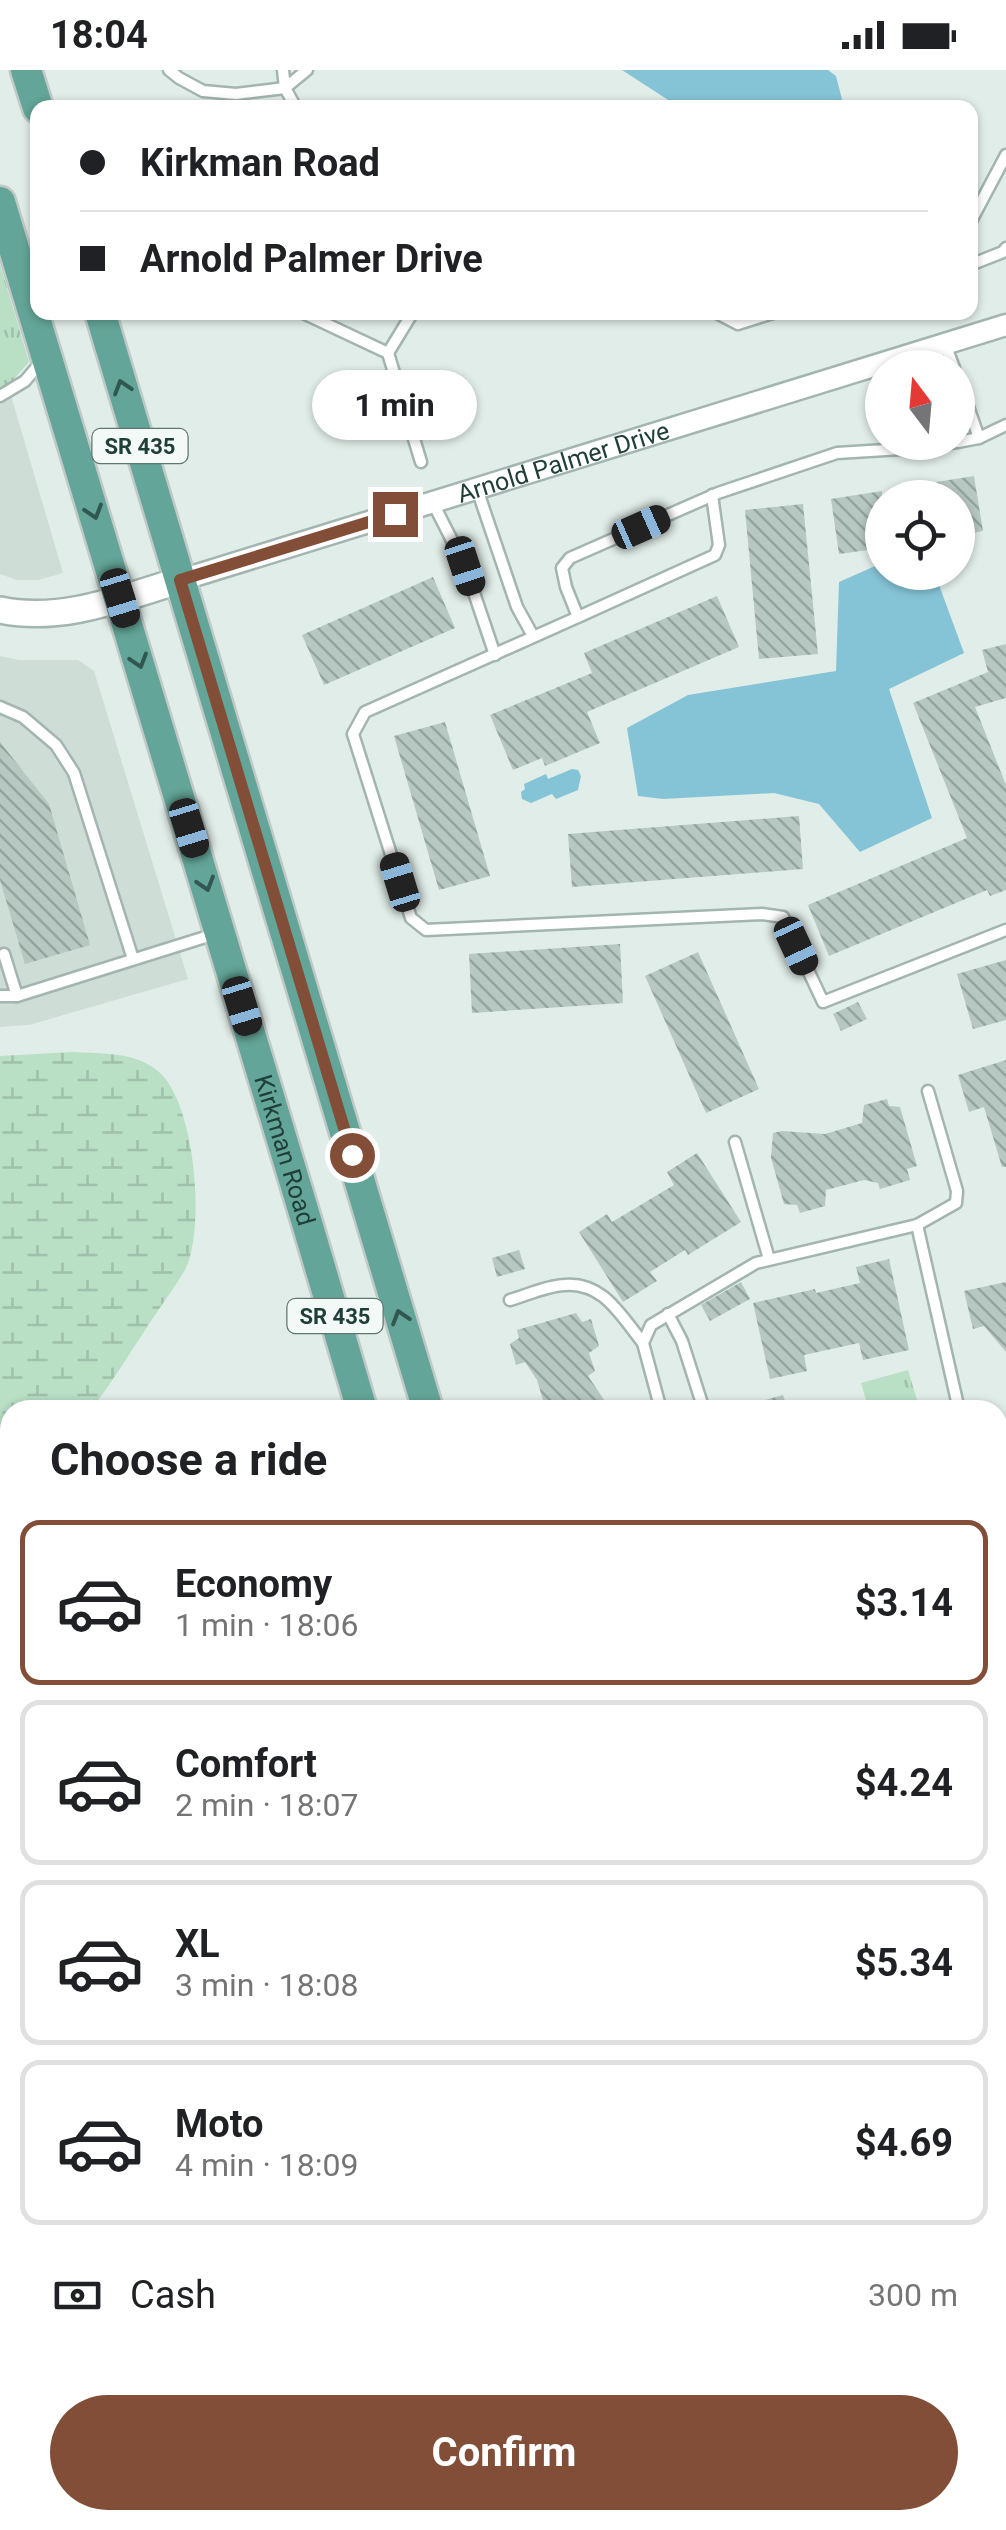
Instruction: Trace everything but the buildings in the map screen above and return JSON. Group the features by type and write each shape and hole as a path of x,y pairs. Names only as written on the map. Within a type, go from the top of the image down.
{"main road":[{"path":"26,70 35,100"},
{"name":"Kirkman Road","path":"0,202 30,302"},
{"name":"Kirkman Road","path":"35,320 359,1400"},
{"name":"SR 435","path":"102,320 425,1400"}],"street":[{"name":"Arnold Palmer Drive","path":"0,610 28,614 63,612 120,598 1006,325"}],"lane":[{"path":"169,70 203,91 236,94 286,88 308,70"},
{"path":"283,70 292,100"},
{"path":"978,208 1006,154"},
{"path":"978,262 1006,248"},
{"path":"318,320 388,353 421,462"},
{"path":"388,353 408,320"},
{"path":"945,344 947,350"},
{"path":"0,396 26,382 45,352"},
{"path":"975,439 1006,425"},
{"path":"975,427 979,438"},
{"path":"578,617 562,568 570,558 712,495 837,453 865,451"},
{"path":"477,489 516,607 533,636"},
{"path":"712,495 720,545 714,555 365,712 353,734 411,918 426,930 762,914 782,917 823,1002 1006,930"},
{"path":"433,503 465,566 494,655"},
{"path":"0,707 24,718 56,745 74,773 132,960"},
{"path":"0,996 16,996 220,932"},
{"path":"4,954 16,996"},
{"path":"643,1342 651,1324 756,1263 917,1224 956,1203 958,1191 928,1090"},
{"path":"735,1142 769,1260"},
{"path":"917,1224 957,1400"},
{"path":"510,1300 564,1285 592,1288 609,1300 643,1342 658,1400"},
{"path":"668,1314 682,1341 701,1400"}],"shaded area":[{"path":"0,358 63,573 38,580 17,580 0,574"},
{"path":"0,656 19,660 78,660 94,671 188,979 29,1025 0,1027"}],"green space":[{"path":"0,264 29,362 0,388"},
{"path":"72,1052 140,1060 159,1072 171,1088 189,1137 195,1226 185,1270 98,1400 0,1400 0,1056"},
{"path":"908,1370 917,1400 866,1400 861,1383"}],"water":[{"path":"622,70 828,70 836,76 842,100 668,100"},
{"path":"865,571 865,590 941,590 964,653 889,689 932,818 860,852 819,804 774,793 663,799 638,796 627,728 688,695 836,671 839,582"},
{"path":"572,769 581,776 578,790 556,799 552,794 531,803 522,799 524,784"}],"route":[{"path":"352,1155 180,580 395,514"}]}
